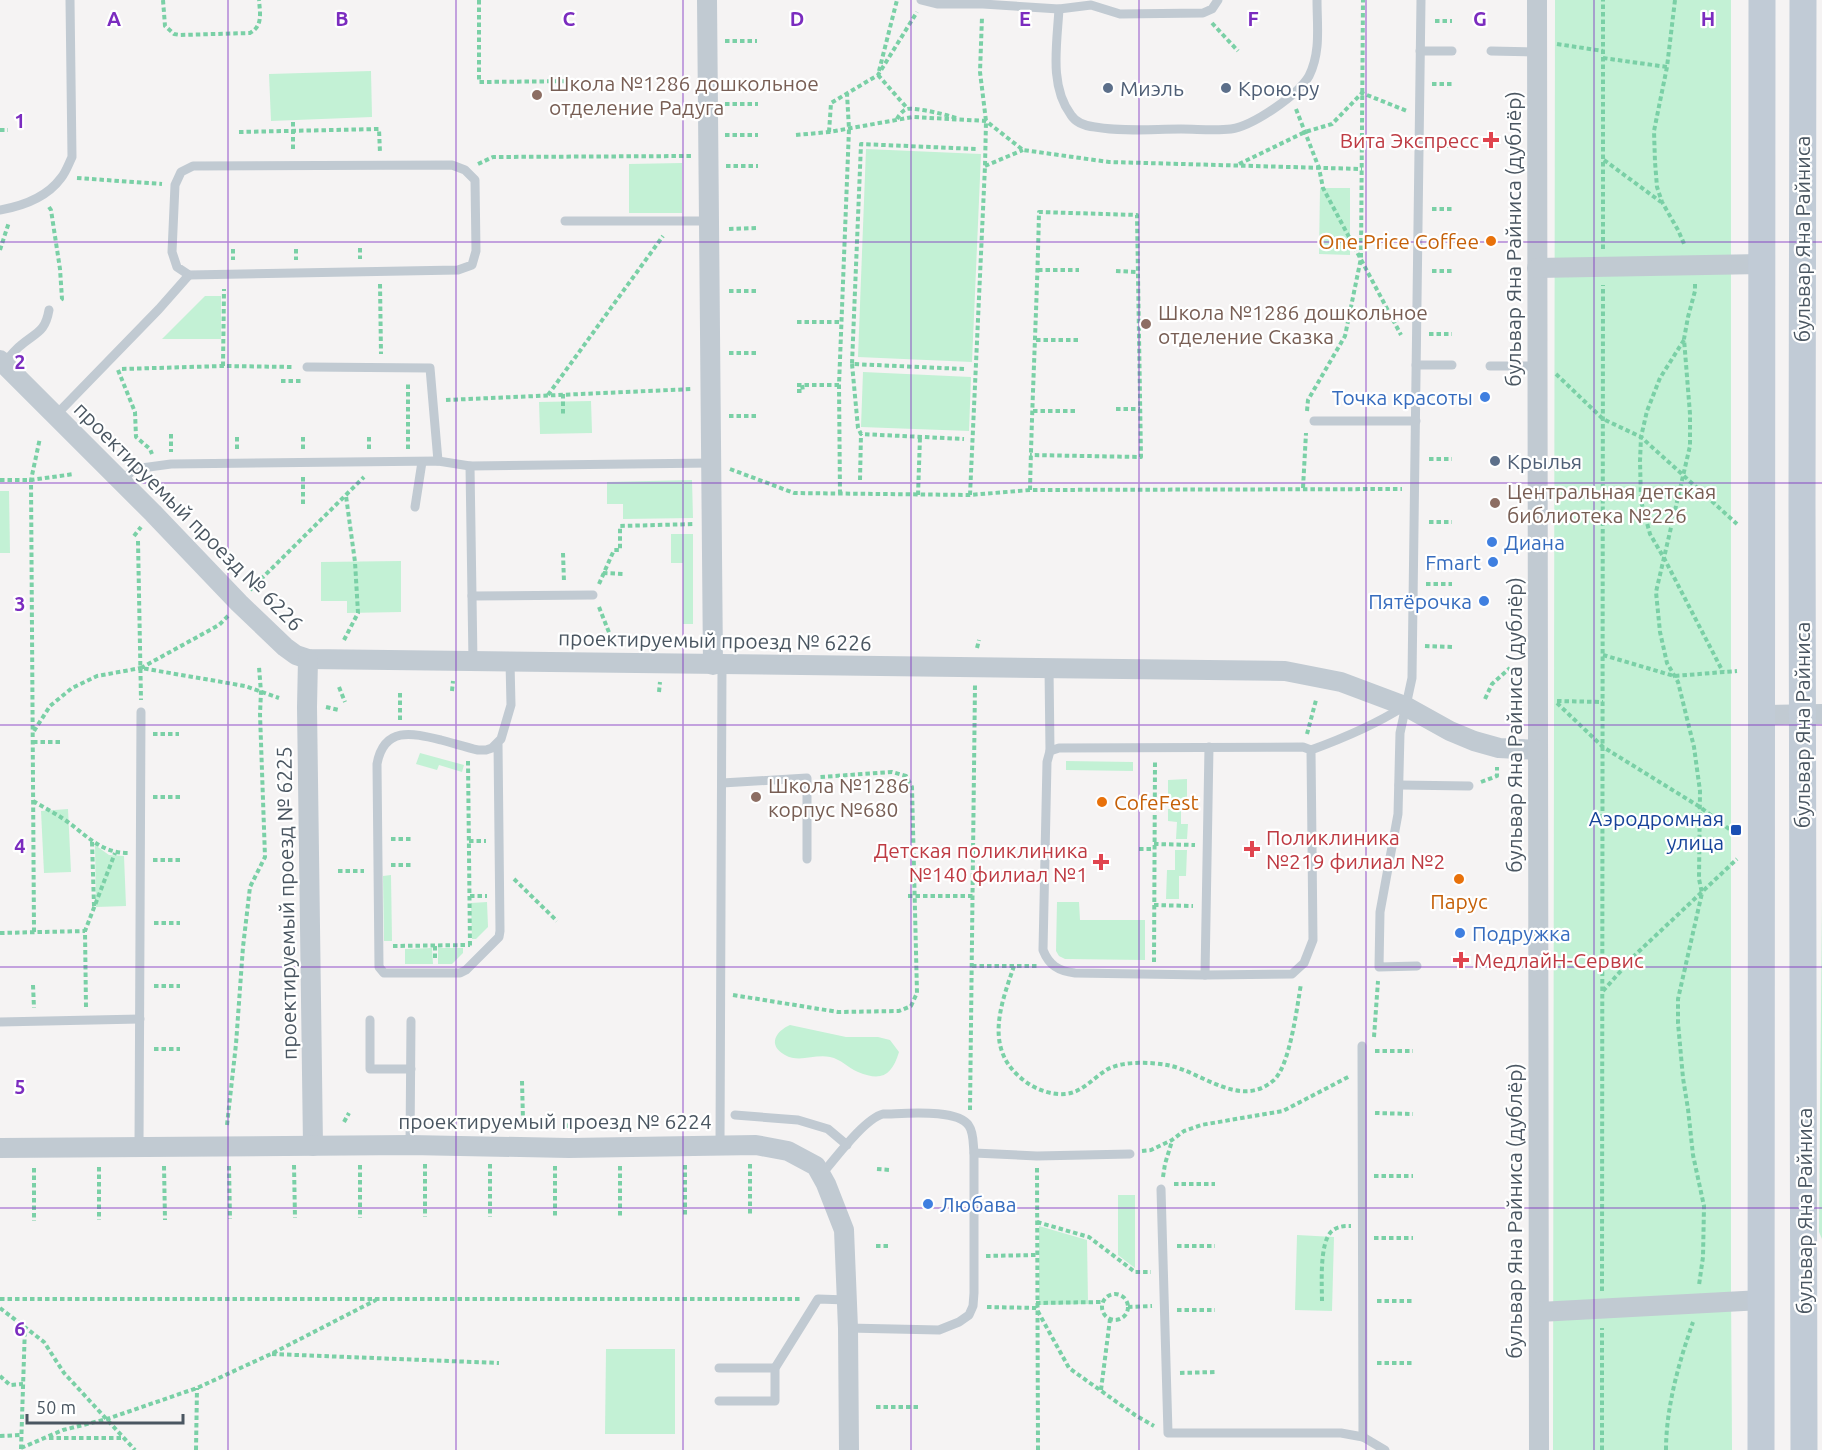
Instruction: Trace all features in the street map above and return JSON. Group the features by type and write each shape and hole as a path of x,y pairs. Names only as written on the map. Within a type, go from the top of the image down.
{"main road":[{"name":"бульвар Яна Райниса","path":"1761,1450 1762,0"},
{"name":"бульвар Яна Райниса","path":"1803,0 1812,715 1813,1265 1804,1450"}],"street":[{"path":"707,0 718,225 720,466 717,665"},
{"name":"бульвар Яна Райниса (дублёр)","path":"1537,0 1537,268 1544,368 1538,750 1539,1450"},
{"path":"1537,268 1762,264"},
{"name":"проектируемый проезд № 6226","path":"2,362 239,603 296,655 308,659 1285,670 1341,682 1405,706 1450,731 1474,741 1499,748 1538,750"},
{"name":"проектируемый проезд № 6225","path":"308,659 313,1146"},
{"path":"1763,715 1812,715"},
{"name":"проектируемый проезд № 6224","path":"0,1148 410,1145 568,1148 756,1145 788,1151 816,1166 844,1230 849,1450"},
{"path":"1539,1312 1762,1300"}],"lane":[{"path":"0,210 42,196 62,177 72,156 70,0"},
{"path":"922,1 937,4 983,2 1059,9 1091,3 1120,14 1203,14 1212,9 1218,0"},
{"path":"1059,9 1056,70 1062,100 1072,118 1082,124 1117,129 1233,129 1256,119 1291,97 1308,77 1317,52 1317,0"},
{"path":"1417,966 1379,967 1380,912 1398,814 1400,733 1412,678 1421,0"},
{"path":"1420,51 1452,51"},
{"path":"1491,51 1537,52"},
{"path":"452,165 465,170 475,180 476,250 472,265 458,270 225,275 189,275 177,267 172,252 175,185 181,172 193,166 294,166 452,165"},
{"path":"565,221 674,221 718,225"},
{"path":"55,416 189,275"},
{"path":"2,362 21,345 41,332 47,322 49,310"},
{"path":"1416,365 1452,365"},
{"path":"1490,366 1544,368"},
{"path":"307,367 430,368 438,462"},
{"path":"1314,422 1416,421"},
{"path":"415,507 422,462"},
{"path":"122,482 134,469 171,464 438,462 470,466 720,466"},
{"path":"470,466 473,661"},
{"path":"472,596 593,595"},
{"path":"498,743 486,750 417,734 400,735 387,742 382,748 377,764 379,967 384,973 463,972 495,942 500,934 498,743 511,705 510,662"},
{"path":"717,665 722,783 720,1145"},
{"path":"1049,668 1050,751 1047,762 1043,950 1052,966 1063,971 1205,975 1292,974 1304,963 1313,940 1307,749"},
{"path":"1050,751 1059,748 1155,747 1307,749 1378,723 1405,706"},
{"path":"139,1147 141,712"},
{"path":"1205,975 1209,747"},
{"path":"722,783 807,778 807,859"},
{"path":"1398,785 1469,786"},
{"path":"0,1022 140,1019"},
{"path":"370,1020 370,1069 411,1069"},
{"path":"410,1145 411,1021"},
{"path":"1362,1049 1363,1437"},
{"path":"821,1175 871,1119 883,1114 943,1114 958,1118 969,1125 974,1153 974,1293 973,1306 969,1315 939,1330 848,1328"},
{"path":"735,1115 798,1120 828,1129 847,1145"},
{"path":"974,1153 1037,1156 1130,1154"},
{"path":"1162,1187 1168,1433 1341,1433 1363,1437 1385,1450"},
{"path":"719,1401 775,1401 775,1368 818,1299 847,1300"},
{"path":"719,1368 775,1368"}],"path":[{"path":"163,0 165,26 174,34 180,35 250,33 258,27 260,22 259,0"},
{"path":"479,0 479,82 587,81"},
{"path":"878,75 897,0"},
{"path":"1303,488 1308,400 1345,336 1361,258 1363,0"},
{"path":"1603,0 1603,255"},
{"path":"1675,0 1667,66 1654,131 1657,187 1662,202 1687,250"},
{"path":"829,132 831,103 878,75 922,1"},
{"path":"970,495 985,166 986,121 980,72 983,2"},
{"path":"1203,14 1238,51"},
{"path":"725,42 758,41"},
{"path":"1604,58 1667,66"},
{"path":"878,75 908,109"},
{"path":"1362,93 1419,115"},
{"path":"1237,165 1305,132 1332,124 1362,93"},
{"path":"840,494 838,385 849,129 847,94"},
{"path":"1291,97 1319,168 1323,188 1416,365"},
{"path":"725,104 758,104"},
{"path":"897,119 900,113 908,109 943,113 961,119"},
{"path":"796,135 849,129 913,117 961,119 986,121 1023,150 1109,162 1362,169"},
{"path":"293,122 294,166"},
{"path":"239,132 379,129 380,166"},
{"path":"0,130 8,130"},
{"path":"725,135 758,135"},
{"path":"860,480 861,434 858,428 852,364 861,144 976,149"},
{"path":"985,166 1023,150"},
{"path":"465,170 493,157 695,156"},
{"path":"1604,159 1662,202"},
{"path":"726,166 758,166"},
{"path":"62,177 175,185"},
{"path":"42,196 51,210 62,299 49,310"},
{"path":"0,250 14,207"},
{"path":"1029,490 1030,455 1036,340 1039,212 1137,215 1141,457 1030,455"},
{"path":"548,395 674,221"},
{"path":"718,225 758,228"},
{"path":"1038,270 1079,270"},
{"path":"380,272 381,367"},
{"path":"1116,272 1138,272"},
{"path":"1417,272 1452,272"},
{"path":"1694,274 1695,291 1684,339 1690,446 1656,592 1666,663 1678,682 1694,747 1700,791 1699,879 1702,893 1678,999 1683,1078 1693,1155 1704,1206 1699,1289"},
{"path":"224,366 225,275"},
{"path":"1602,1295 1603,281"},
{"path":"727,291 758,291"},
{"path":"797,322 841,322"},
{"path":"1416,334 1452,334"},
{"path":"1684,339 1660,378 1647,411 1641,437 1641,501 1650,534 1724,672"},
{"path":"1036,340 1078,340"},
{"path":"728,353 758,353"},
{"path":"109,361 118,370 135,412 136,437 150,449 158,465"},
{"path":"852,364 964,369"},
{"path":"118,370 224,366 307,367"},
{"path":"408,367 408,462"},
{"path":"1544,368 1603,418 1641,437 1737,524"},
{"path":"280,381 307,381"},
{"path":"799,387 838,385"},
{"path":"433,400 697,388"},
{"path":"563,394 563,416"},
{"path":"1416,396 1452,396"},
{"path":"1116,409 1140,409"},
{"path":"1033,411 1078,411"},
{"path":"728,416 759,416"},
{"path":"861,434 964,439"},
{"path":"918,495 920,437"},
{"path":"34,932 31,480 40,438"},
{"path":"1415,459 1452,459"},
{"path":"249,592 255,583 380,462"},
{"path":"303,463 303,504"},
{"path":"720,466 794,493 970,495 1029,490 1415,489"},
{"path":"0,480 31,480 74,474"},
{"path":"345,635 358,613 346,495"},
{"path":"1414,521 1452,522"},
{"path":"612,639 593,595 614,550 620,550 620,526 699,524"},
{"path":"134,536 142,526"},
{"path":"138,541 141,712"},
{"path":"563,553 564,595"},
{"path":"603,573 625,574"},
{"path":"1414,584 1452,584"},
{"path":"33,733 50,705 72,688 97,676 141,668 219,625 229,615"},
{"path":"1413,646 1452,647"},
{"path":"1603,655 1674,676 1737,670"},
{"path":"227,1125 250,887 265,857 259,667"},
{"path":"141,668 245,686 279,698"},
{"path":"1485,699 1492,684 1510,668"},
{"path":"453,681 453,692"},
{"path":"659,693 660,681"},
{"path":"969,1125 975,681"},
{"path":"339,687 345,702"},
{"path":"400,693 400,735"},
{"path":"1307,749 1316,700"},
{"path":"1603,702 1554,701 1603,747 1700,807 1737,835"},
{"path":"326,706 339,710"},
{"path":"141,735 179,734"},
{"path":"33,742 60,742"},
{"path":"468,747 470,965"},
{"path":"1154,974 1155,747"},
{"path":"1497,766 1497,776"},
{"path":"721,993 838,1012 899,1011 911,1006 917,993 912,787 906,776 892,772 807,778"},
{"path":"141,797 180,797"},
{"path":"33,801 63,818 102,848 115,854 85,931 86,1020"},
{"path":"1154,803 1208,804"},
{"path":"92,841 94,908"},
{"path":"1139,849 1154,846 1207,845"},
{"path":"1603,992 1635,955 1737,859"},
{"path":"141,860 180,860"},
{"path":"500,864 556,921"},
{"path":"338,871 378,871"},
{"path":"908,896 973,896"},
{"path":"1154,905 1206,906"},
{"path":"140,923 180,923"},
{"path":"0,933 85,931"},
{"path":"379,946 470,945"},
{"path":"1014,966 1000,1009 999,1038 1004,1059 1019,1077 1033,1087 1051,1093 1066,1094 1080,1089 1108,1069 1124,1064 1167,1065 1230,1089 1246,1091 1259,1089 1273,1081 1281,1072 1293,1030 1304,963"},
{"path":"972,966 1052,966"},
{"path":"1362,1049 1374,1037 1379,967"},
{"path":"33,985 34,1021"},
{"path":"140,986 180,986"},
{"path":"140,1049 180,1048"},
{"path":"1362,1049 1413,1051"},
{"path":"1130,1154 1151,1150 1201,1125 1283,1111 1343,1079"},
{"path":"522,1081 523,1120"},
{"path":"344,1122 350,1113"},
{"path":"1362,1113 1413,1114"},
{"path":"568,1118 568,1132"},
{"path":"1172,1140 1165,1164 1162,1187 1215,1184"},
{"path":"1037,1156 1038,1450"},
{"path":"750,1160 750,1215"},
{"path":"685,1161 685,1215"},
{"path":"555,1162 555,1216"},
{"path":"620,1162 620,1216"},
{"path":"490,1163 490,1217"},
{"path":"360,1164 360,1218"},
{"path":"425,1164 425,1217"},
{"path":"294,1165 295,1218"},
{"path":"164,1166 165,1220"},
{"path":"229,1166 230,1219"},
{"path":"99,1167 99,1220"},
{"path":"34,1168 34,1221"},
{"path":"877,1169 890,1170"},
{"path":"1362,1176 1413,1176"},
{"path":"1037,1222 1089,1237 1135,1272 1163,1272"},
{"path":"1322,1301 1323,1256 1328,1236 1340,1226 1362,1226"},
{"path":"1362,1238 1413,1238"},
{"path":"876,1246 890,1246"},
{"path":"1163,1246 1215,1246"},
{"path":"974,1256 1036,1256"},
{"path":"1110,1294 1120,1294 1125,1297 1128,1307 1128,1312 1120,1319 1110,1319 1103,1312 1103,1302 1110,1294"},
{"path":"0,1299 818,1299"},
{"path":"25,1326 21,1449 63,1430 107,1419 197,1388 271,1354 377,1299"},
{"path":"1363,1301 1412,1300"},
{"path":"1036,1303 1103,1302"},
{"path":"973,1306 1036,1308"},
{"path":"1128,1307 1215,1310"},
{"path":"0,1308 44,1342 64,1373 135,1450"},
{"path":"1036,1308 1069,1368 1135,1415 1168,1433"},
{"path":"1666,1450 1666,1438 1681,1359 1695,1315"},
{"path":"1101,1390 1110,1319"},
{"path":"1602,1322 1602,1450"},
{"path":"271,1354 499,1363"},
{"path":"1362,1363 1412,1363"},
{"path":"1166,1373 1215,1372"},
{"path":"0,1376 10,1385 23,1384"},
{"path":"196,1450 197,1388"},
{"path":"876,1407 918,1407"},
{"path":"0,1436 21,1435"},
{"path":"45,1438 124,1438"}],"green space":[{"path":"1555,0 1731,0 1732,1450 1553,1450"},
{"path":"371,71 372,117 271,121 269,74"},
{"path":"866,149 981,154 972,362 858,357"},
{"path":"682,163 682,213 629,213 629,164"},
{"path":"1320,188 1350,188 1350,255 1319,254"},
{"path":"205,296 221,296 221,339 162,339"},
{"path":"863,372 971,377 969,431 861,427"},
{"path":"591,401 592,433 540,434 539,402"},
{"path":"692,480 693,518 623,519 623,504 607,504 607,482"},
{"path":"0,491 9,491 10,553 0,553"},
{"path":"671,534 693,534 693,624 683,624 683,563 671,563"},
{"path":"401,561 401,612 347,613 347,601 321,601 321,562"},
{"path":"420,753 464,765 462,772 439,765 437,770 416,764"},
{"path":"1066,761 1133,762 1133,771 1066,770"},
{"path":"1187,779 1187,799 1168,798 1168,780"},
{"path":"68,809 71,872 44,873 41,811"},
{"path":"1168,809 1181,809 1181,824 1188,824 1187,839 1176,839 1177,822 1168,821"},
{"path":"95,845 109,855 124,856 126,906 96,907"},
{"path":"1175,850 1187,850 1186,876 1179,876 1179,899 1166,899 1167,870 1175,870"},
{"path":"391,875 392,941 384,941 383,876"},
{"path":"1822,899 1822,1239 1819,1232"},
{"path":"487,902 488,927 476,939 472,939 471,903"},
{"path":"1057,902 1079,902 1080,920 1145,920 1145,960 1065,959 1059,956 1056,951"},
{"path":"432,948 433,964 405,964 405,949"},
{"path":"438,948 463,948 463,953 452,964 438,964"},
{"path":"790,1025 846,1037 878,1037 890,1040 899,1052 893,1066 880,1076 858,1072 830,1057 790,1057 779,1051 775,1043 778,1034"},
{"path":"1118,1195 1135,1195 1135,1268 1118,1255"},
{"path":"1039,1226 1087,1240 1088,1304 1039,1305"},
{"path":"1297,1235 1334,1237 1332,1311 1295,1310"},
{"path":"606,1349 675,1349 675,1434 605,1434"}],"place":[{"name":"Миэль","path":"1108,88"},
{"name":"Крою.ру","path":"1226,88"},
{"name":"Школа №1286 дошкольное отделение Радуга","path":"537,95"},
{"name":"Вита Экспресс","path":"1491,140"},
{"name":"One Price Coffee","path":"1491,241"},
{"name":"Школа №1286 дошкольное отделение Сказка","path":"1146,324"},
{"name":"Точка красоты","path":"1485,397"},
{"name":"Крылья","path":"1495,461"},
{"name":"Центральная детская библиотека №226","path":"1495,503"},
{"name":"Диана","path":"1492,542"},
{"name":"Fmart","path":"1493,562"},
{"name":"Пятёрочка","path":"1484,601"},
{"name":"Школа №1286 корпус №680","path":"756,797"},
{"name":"CofeFest","path":"1102,802"},
{"name":"Аэродромная улица","path":"1736,830"},
{"name":"Поликлиника №219 филиал №2","path":"1252,849"},
{"name":"Детская поликлиника №140 филиал №1","path":"1101,862"},
{"name":"Парус","path":"1459,879"},
{"name":"Подружка","path":"1460,933"},
{"name":"МедлайН-Сервис","path":"1461,960"},
{"name":"Любава","path":"928,1204"}]}
